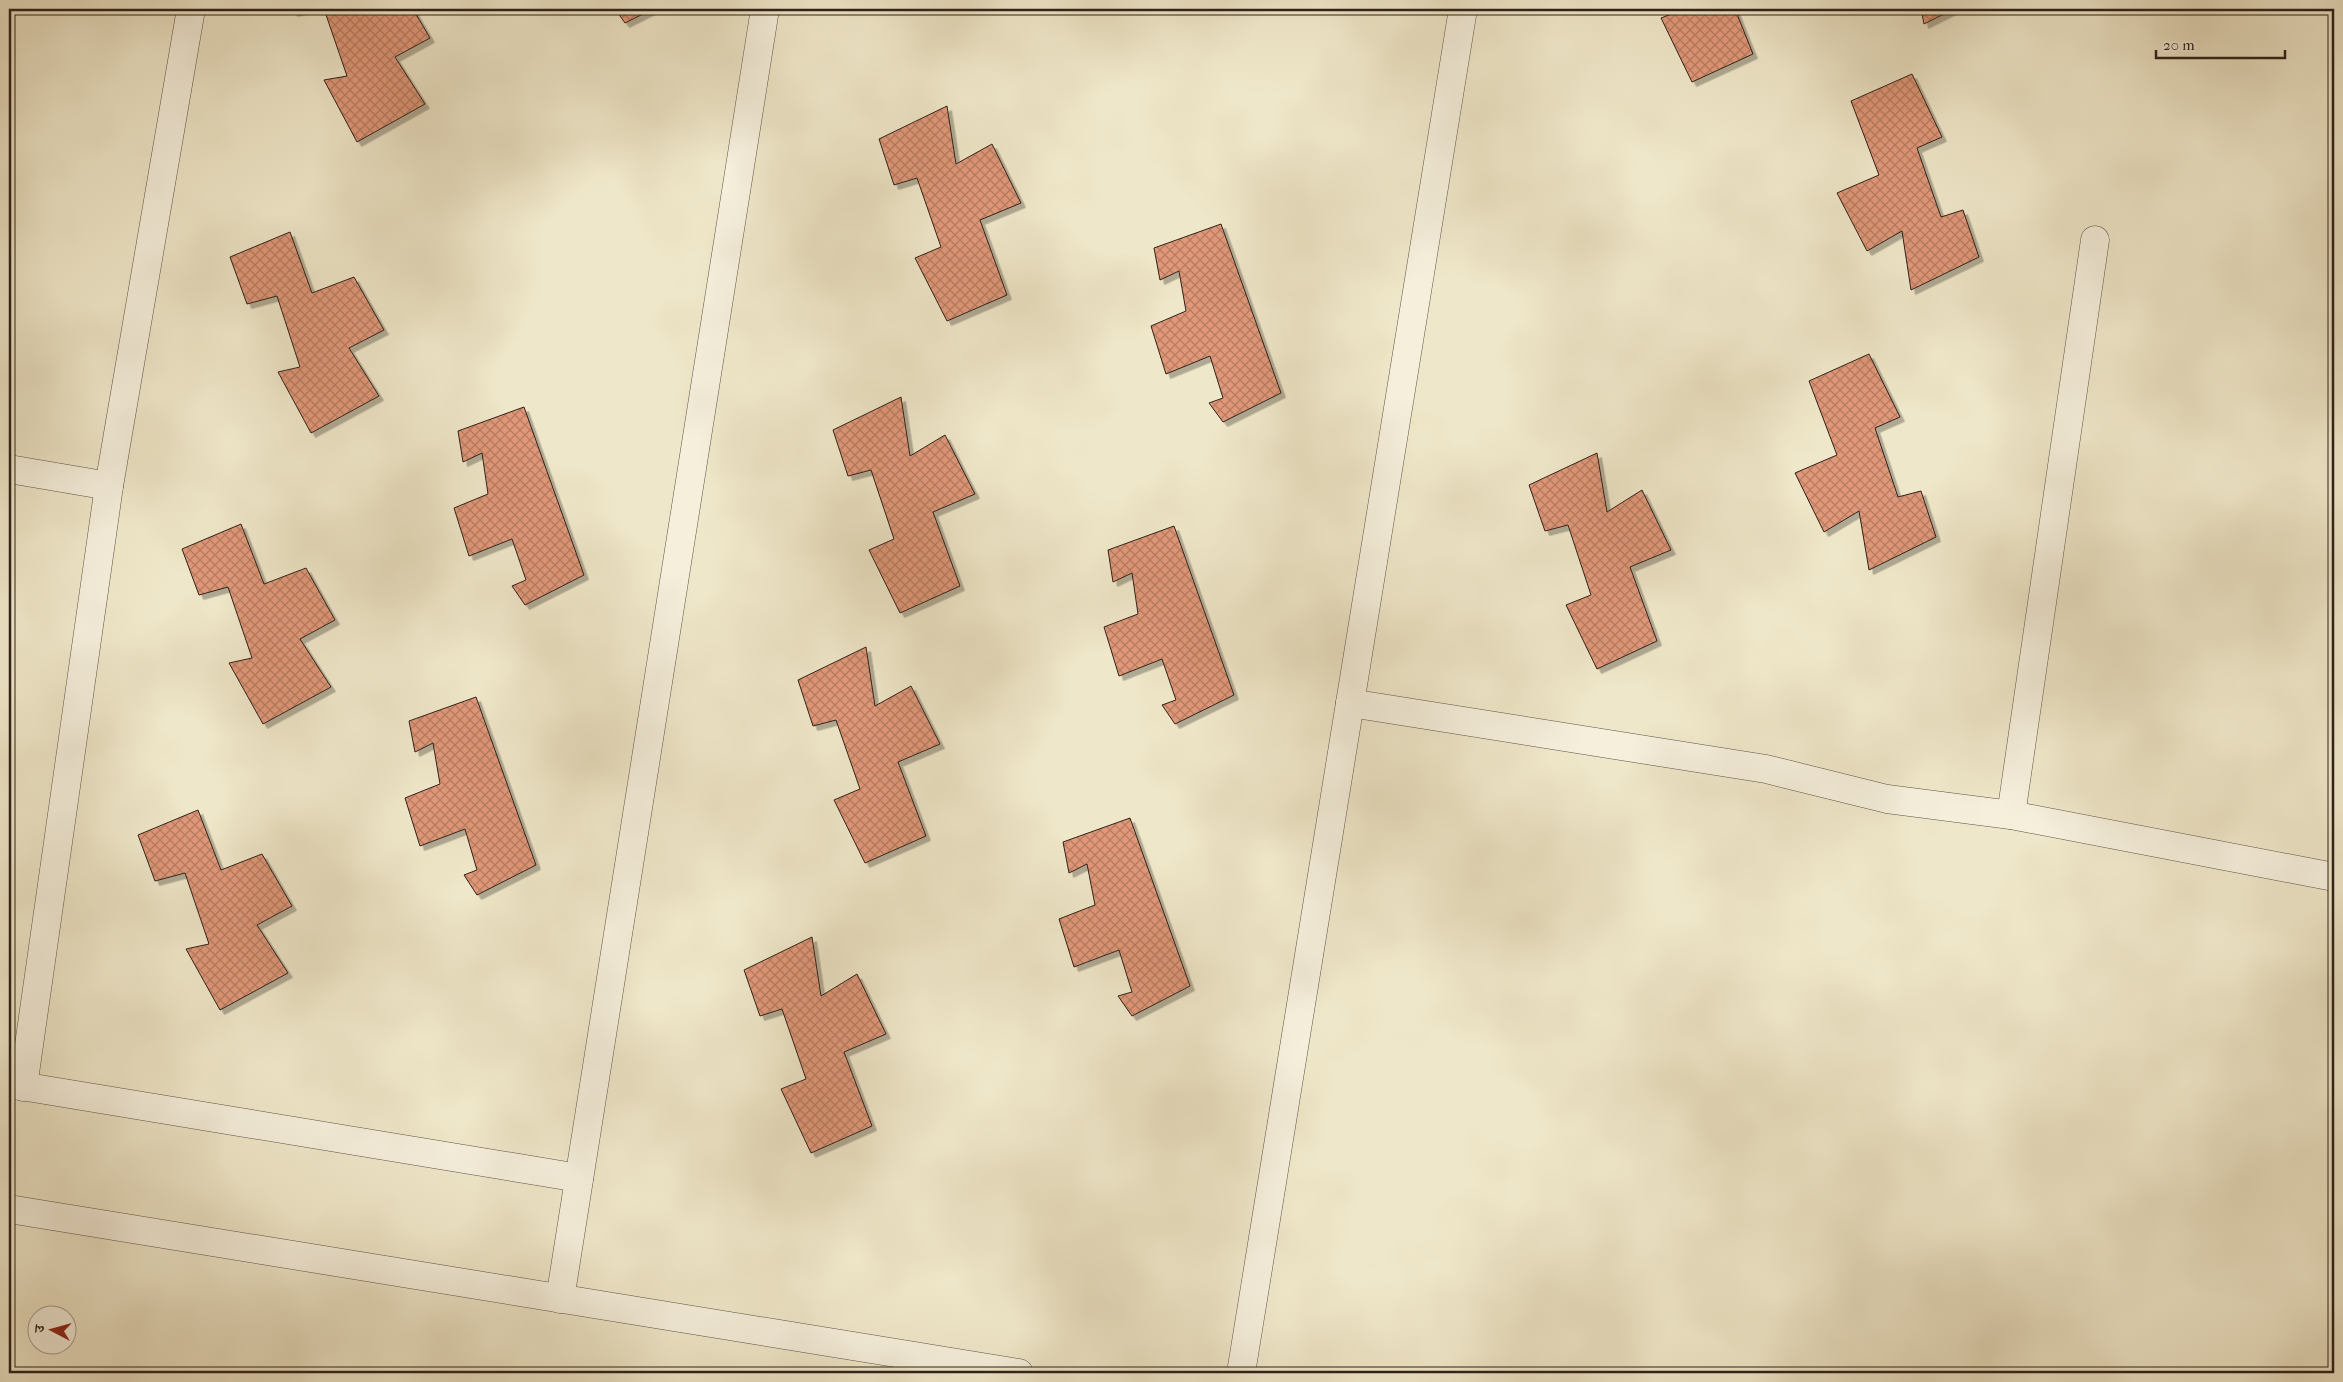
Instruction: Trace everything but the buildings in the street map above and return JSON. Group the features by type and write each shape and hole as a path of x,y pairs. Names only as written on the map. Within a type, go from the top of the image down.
{"street":[{"path":"191,9 109,486 16,1086 579,1178"},
{"path":"560,1299 765,9"},
{"path":"1241,1373 1463,9"},
{"path":"2011,815 2095,240"},
{"path":"9,469 109,486"},
{"path":"1350,703 1766,769 1886,799 2011,815 2334,877"},
{"path":"9,1209 1019,1373"}]}
